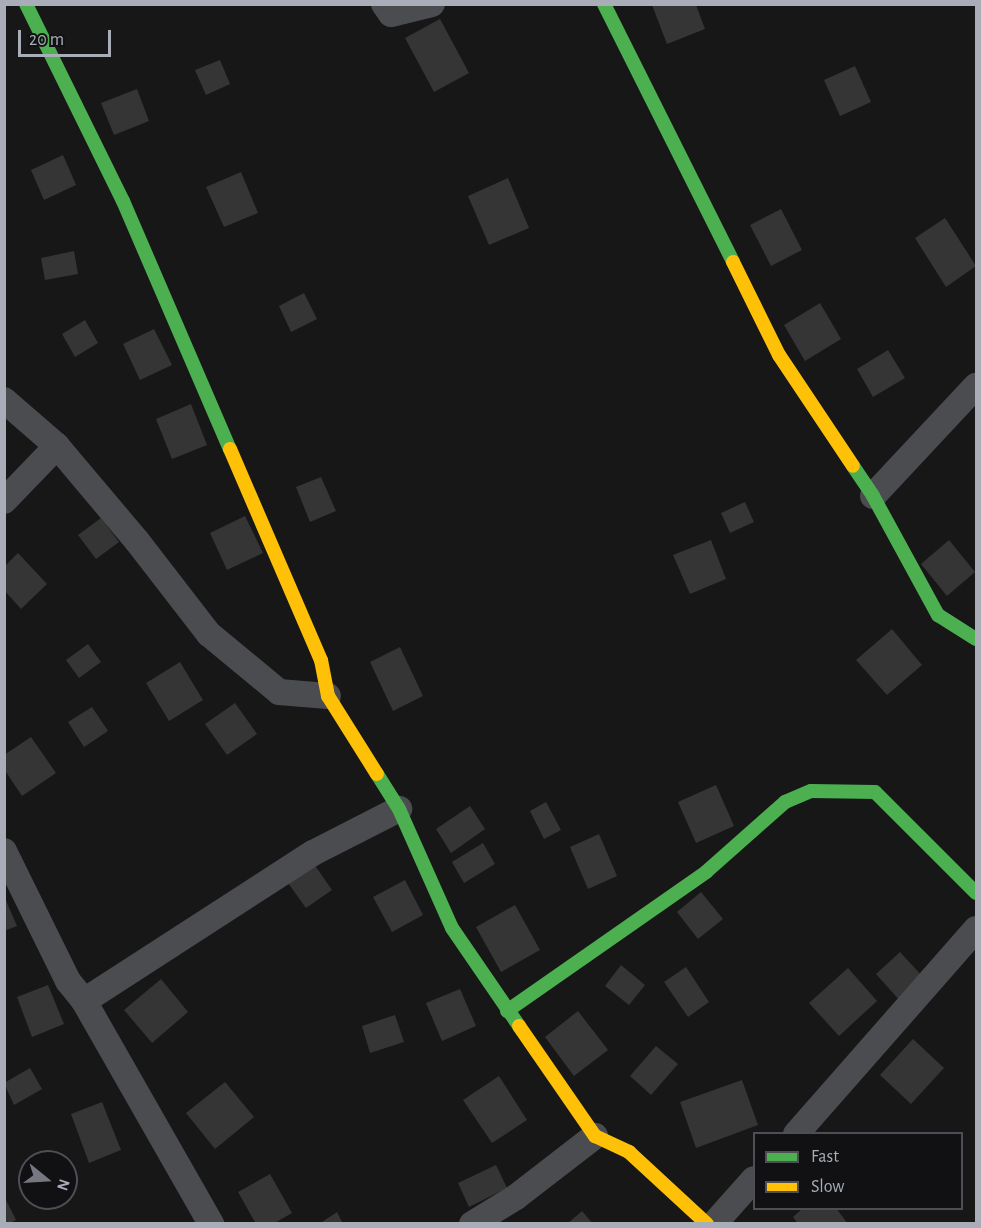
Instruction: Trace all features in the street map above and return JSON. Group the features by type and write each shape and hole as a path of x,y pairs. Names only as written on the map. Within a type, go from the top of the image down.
{"street":[{"path":"26,4 128,212 321,660 328,696 399,809 452,928 595,1136 629,1152 707,1224"},
{"path":"384,4 391,14 432,4"},
{"path":"604,4 779,355 873,496 938,615 976,639"},
{"path":"873,496 976,386"},
{"path":"4,400 57,446 137,541 209,634 279,692 328,696"},
{"path":"4,501 57,446"},
{"path":"507,1011 706,872 785,802 811,791 875,792 976,893"},
{"path":"84,1000 313,853 399,809"},
{"path":"4,851 68,981 84,1000 211,1224"},
{"path":"798,1132 976,929"},
{"path":"472,1224 516,1197 595,1136"},
{"path":"714,1224 753,1180"}],"building":[{"path":"652,5 696,5 705,29 667,44"},
{"path":"440,19 469,73 434,92 405,38"},
{"path":"220,60 230,84 206,95 195,70"},
{"path":"855,66 871,102 840,116 824,80"},
{"path":"137,89 149,121 114,135 101,103"},
{"path":"63,155 76,185 44,200 31,170"},
{"path":"241,172 258,213 224,227 206,187"},
{"path":"508,178 529,228 489,245 468,196"},
{"path":"781,209 802,250 771,266 750,225"},
{"path":"945,218 976,266 946,287 915,238"},
{"path":"74,251 78,274 45,280 41,258"},
{"path":"304,293 317,319 291,332 279,306"},
{"path":"820,303 841,339 805,361 784,325"},
{"path":"85,320 98,343 75,357 62,334"},
{"path":"154,329 172,365 140,380 123,344"},
{"path":"888,350 905,378 873,397 857,369"},
{"path":"191,404 207,445 172,459 156,419"},
{"path":"321,477 336,511 310,522 296,487"},
{"path":"745,502 754,522 730,533 721,513"},
{"path":"245,516 263,553 227,570 210,533"},
{"path":"101,518 119,542 96,559 78,535"},
{"path":"711,540 726,579 690,594 673,555"},
{"path":"949,540 975,572 947,596 921,564"},
{"path":"18,553 47,584 21,609 4,590 4,567"},
{"path":"892,629 922,665 887,695 856,660"},
{"path":"88,644 101,662 79,678 66,660"},
{"path":"400,647 423,696 393,711 370,662"},
{"path":"180,662 203,700 169,721 146,683"},
{"path":"235,703 257,734 227,755 205,724"},
{"path":"92,707 108,731 84,747 68,722"},
{"path":"31,737 56,773 22,796 4,769 4,755"},
{"path":"716,785 734,826 696,843 678,802"},
{"path":"546,802 561,830 544,839 530,811"},
{"path":"470,806 485,829 451,853 436,829"},
{"path":"599,834 617,876 588,889 570,847"},
{"path":"483,843 495,864 464,883 452,862"},
{"path":"314,864 332,890 306,908 288,883"},
{"path":"405,880 423,915 392,932 373,897"},
{"path":"701,892 723,919 698,939 677,912"},
{"path":"4,896 17,926 4,931"},
{"path":"515,905 540,950 501,972 476,927"},
{"path":"900,952 925,979 901,1002 876,974"},
{"path":"621,965 645,985 629,1005 605,986"},
{"path":"686,967 709,1002 688,1017 664,982"},
{"path":"848,968 877,1001 839,1036 809,1003"},
{"path":"161,979 188,1012 152,1043 124,1010"},
{"path":"48,985 64,1024 32,1037 17,997"},
{"path":"460,989 476,1026 442,1041 426,1003"},
{"path":"578,1011 608,1050 574,1076 545,1037"},
{"path":"395,1015 404,1042 370,1053 362,1026"},
{"path":"913,1039 944,1068 911,1104 880,1075"},
{"path":"656,1046 678,1064 651,1095 630,1076"},
{"path":"30,1068 42,1089 14,1105 4,1083"},
{"path":"499,1076 527,1120 492,1143 463,1100"},
{"path":"742,1080 758,1125 696,1148 680,1102"},
{"path":"225,1082 254,1117 215,1149 186,1113"},
{"path":"102,1102 121,1150 89,1163 71,1114"},
{"path":"496,1165 507,1188 469,1207 458,1183"},
{"path":"270,1174 292,1213 273,1224 256,1224 238,1192"},
{"path":"4,1196 16,1220 8,1224 4,1224"},
{"path":"801,1210 838,1210 848,1224 798,1224 793,1217"},
{"path":"582,1211 593,1224 567,1224"},
{"path":"337,1212 343,1224 319,1224"}],"traffic: fast":[{"path":"26,4 123,201 230,449"},
{"path":"604,4 733,262"},
{"path":"853,466 873,496 938,615 976,639"},
{"path":"377,774 399,809 452,928 519,1026"},
{"path":"507,1011 706,872 785,802 811,791 875,792 976,893"}],"traffic: slow":[{"path":"733,262 779,355 853,466"},
{"path":"230,449 321,660 328,696 377,774"},
{"path":"519,1026 595,1136 629,1152 707,1224"}]}
